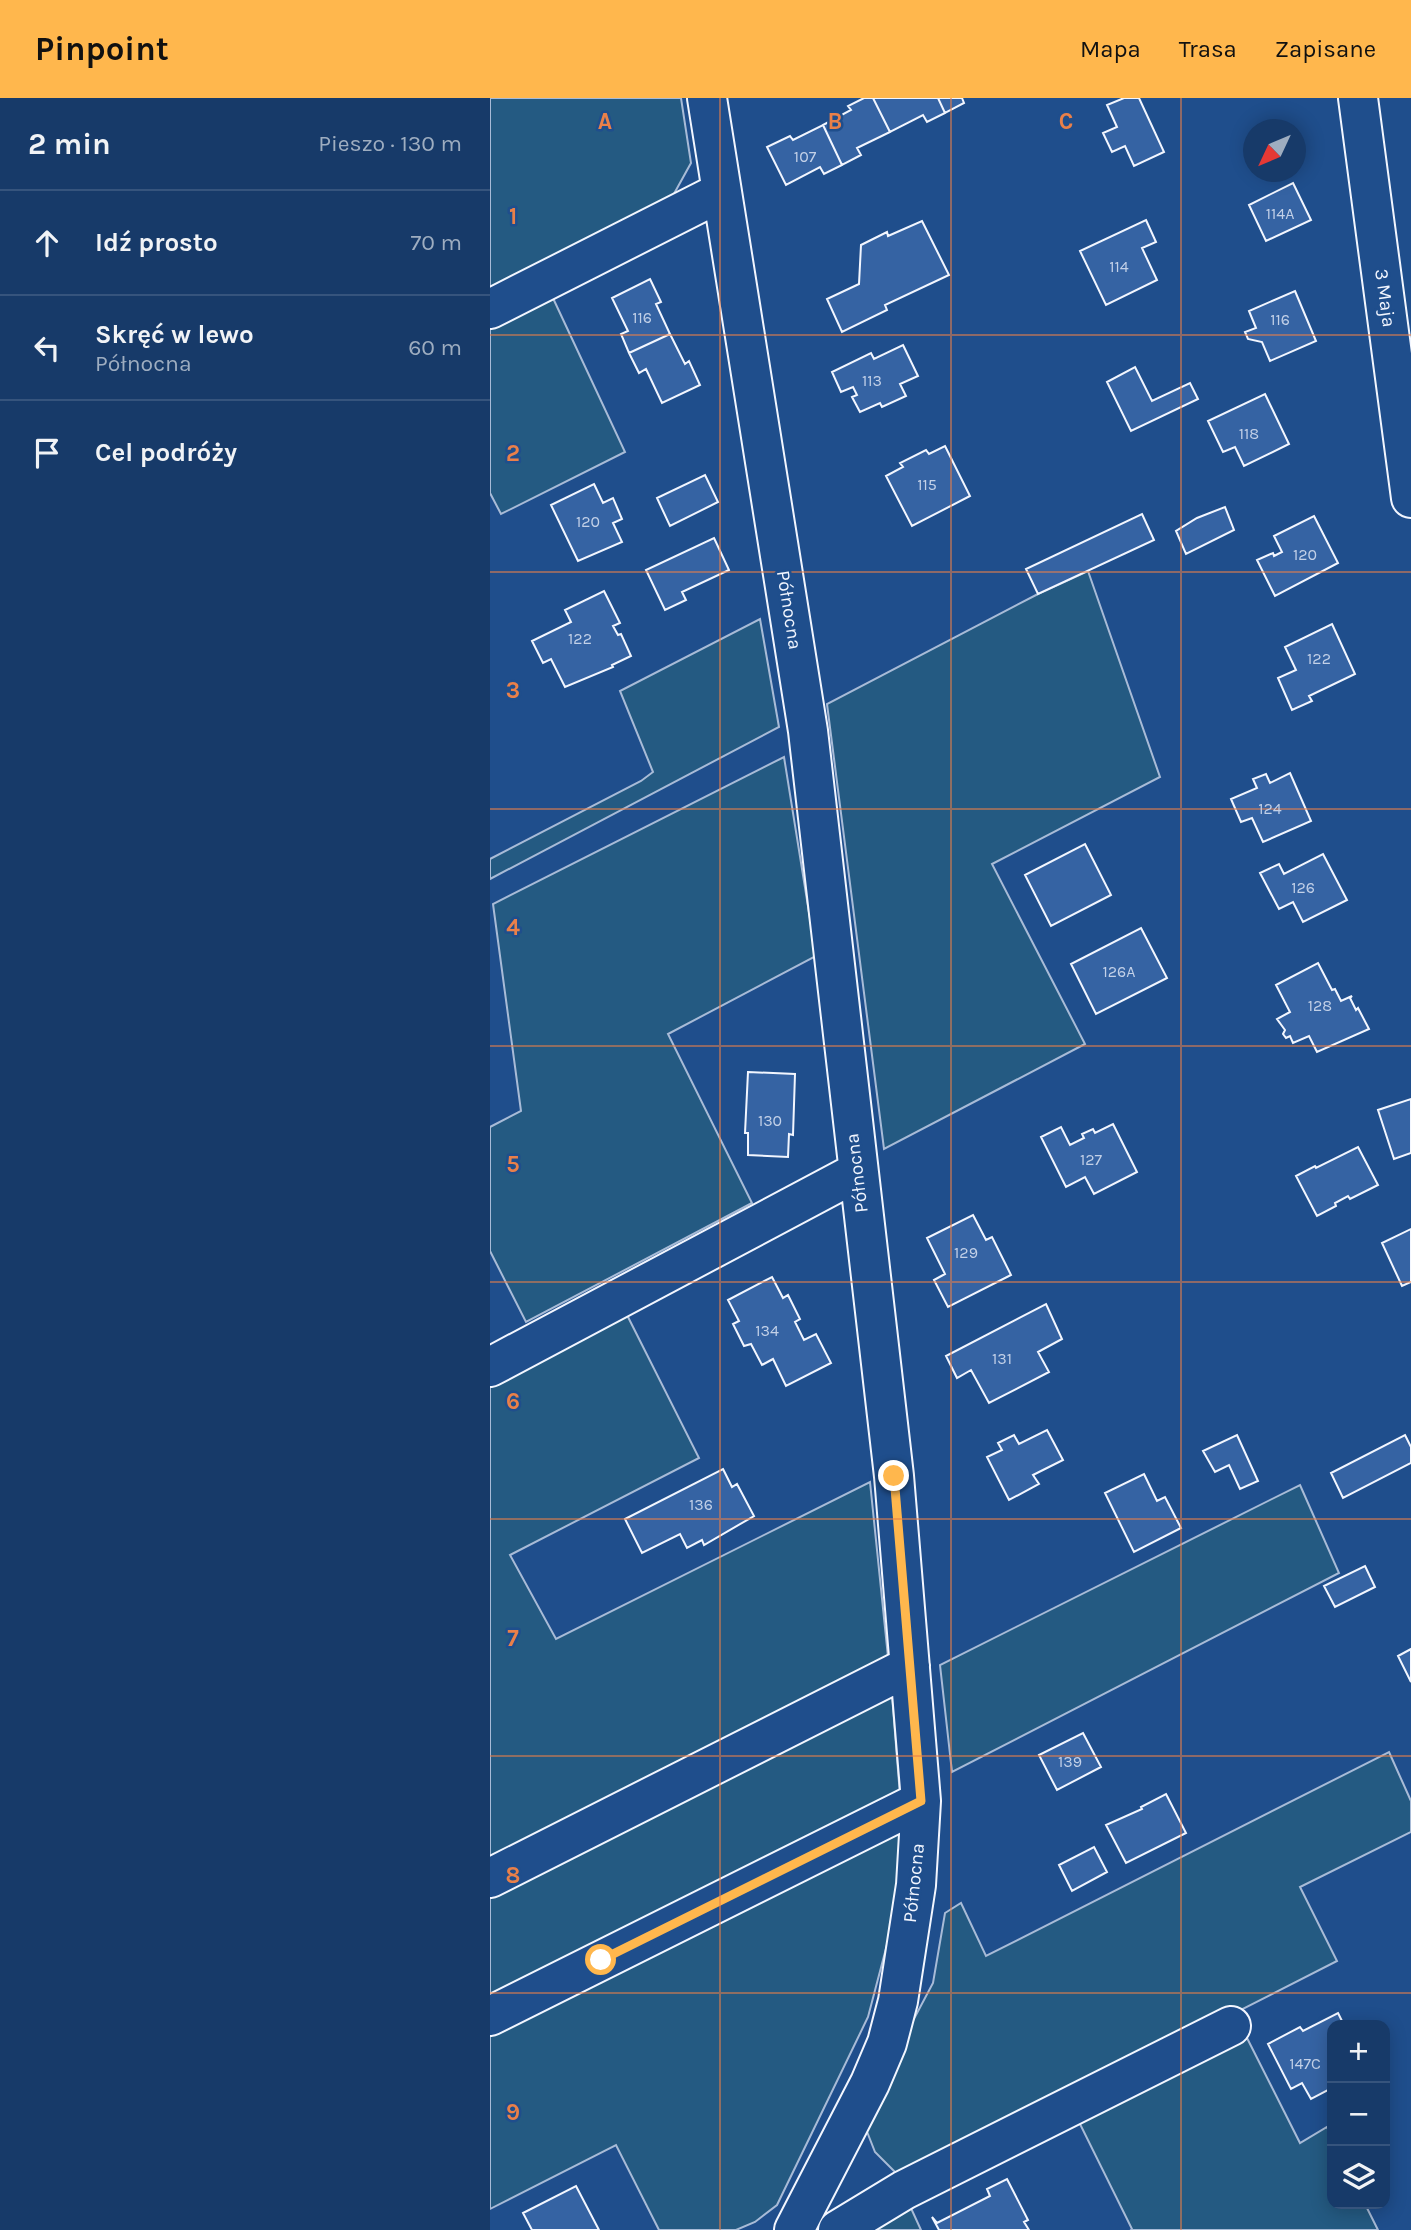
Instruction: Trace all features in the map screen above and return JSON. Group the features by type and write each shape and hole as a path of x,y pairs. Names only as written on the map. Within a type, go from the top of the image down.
{"street":[{"name":"Północna","path":"707,98 808,731 894,1476 921,1801 916,1885 898,2001 887,2043 870,2083 794,2230"},
{"name":"3 Maja","path":"1358,98 1411,498"},
{"path":"490,309 721,192"},
{"path":"490,1367 857,1172"},
{"path":"490,1878 910,1666"},
{"path":"490,2016 921,1801"},
{"path":"838,2230 904,2190 1231,2025"}],"shaded area":[{"path":"490,98 681,98 691,163 670,201 490,294"},
{"path":"552,296 625,452 501,514 490,493 490,327"},
{"path":"1088,571 1160,777 992,864 1085,1044 884,1149 827,704 1038,594"},
{"path":"760,619 779,727 490,879 490,859 641,781 653,772 620,691"},
{"path":"784,757 816,956 668,1034 752,1203 526,1322 490,1251 490,1127 521,1111 493,904"},
{"path":"625,1311 699,1458 510,1555 556,1639 870,1482 888,1657 490,1864 490,1379"},
{"path":"1300,1485 1339,1573 952,1772 940,1665"},
{"path":"892,1695 900,1795 490,2001 490,1892"},
{"path":"1389,1752 1411,1801 1411,1832 1300,1887 1337,1961 904,2181 875,2152 864,2124 872,2098 933,1983 945,1913 961,1903 986,1956"},
{"path":"899,1826 901,1852 894,1918 868,2017 777,2205 755,2222 736,2230 659,2230 616,2145 490,2209 490,2030"},
{"path":"1246,2036 1300,2143 1327,2127 1327,2209 1368,2209 1378,2230 1131,2230 1078,2120"},
{"path":"910,2206 921,2230 862,2230"}],"building":[{"path":"864,98 873,98 890,132 857,148 861,155 842,165 823,125 851,110 848,106"},
{"path":"873,98 938,98 945,113 927,122 923,115 890,132"},
{"path":"938,98 962,98 964,103 945,113"},
{"path":"1124,98 1139,98 1164,152 1134,166 1125,146 1112,152 1103,133 1117,127 1107,105"},
{"path":"823,125 842,165 824,174 820,167 786,185 767,147 790,136 793,140"},
{"path":"1293,183 1311,220 1266,241 1249,205"},
{"path":"1146,220 1156,242 1142,248 1157,280 1106,305 1080,251"},
{"path":"922,221 949,275 885,305 887,310 842,332 827,299 859,284 861,245 887,232 888,236"},
{"path":"650,279 661,302 656,304 670,334 629,353 621,334 628,331 612,298"},
{"path":"1295,291 1316,341 1270,361 1262,342 1248,339 1245,332 1256,328 1249,311"},
{"path":"670,334 685,364 689,361 700,385 662,403 646,369 639,373 629,353"},
{"path":"903,345 918,376 900,384 906,396 882,407 880,403 860,412 852,397 857,395 853,387 841,392 832,372 871,353 874,359"},
{"path":"1135,367 1152,401 1190,383 1198,399 1131,431 1107,382"},
{"path":"1265,394 1289,444 1244,466 1235,447 1223,452 1208,421"},
{"path":"945,446 970,496 912,526 886,476 903,467 900,463 926,450 929,454"},
{"path":"705,475 718,502 670,526 657,498"},
{"path":"594,484 603,503 613,498 622,519 613,523 622,542 578,561 551,505"},
{"path":"1225,507 1234,530 1186,554 1176,531 1197,518"},
{"path":"1142,514 1154,540 1038,594 1026,569"},
{"path":"1314,516 1338,563 1275,596 1257,560 1282,552 1274,536"},
{"path":"714,538 729,570 682,592 686,600 665,610 646,570"},
{"path":"604,591 620,623 613,626 618,635 621,634 631,656 612,665 613,667 565,687 551,659 543,663 532,641 571,622 565,610"},
{"path":"1332,624 1355,674 1309,696 1312,701 1292,710 1278,678 1296,670 1285,647"},
{"path":"1290,773 1311,821 1263,842 1252,818 1241,822 1231,799 1257,788 1253,779 1266,774 1270,783"},
{"path":"1085,844 1111,895 1051,926 1025,875"},
{"path":"1323,854 1347,900 1303,922 1293,902 1279,909 1260,873 1279,864 1284,874"},
{"path":"1141,928 1167,978 1096,1014 1071,964"},
{"path":"1318,963 1341,1001 1352,996 1350,998 1356,1010 1358,1008 1369,1029 1317,1052 1309,1036 1293,1043 1290,1036 1286,1038 1283,1034 1285,1030 1277,1019 1290,1012 1276,985"},
{"path":"748,1072 795,1074 793,1135 789,1134 788,1157 748,1155 748,1133 745,1133"},
{"path":"1411,1099 1411,1153 1394,1159 1378,1110"},
{"path":"1113,1124 1137,1172 1094,1194 1085,1177 1066,1187 1041,1137 1061,1127 1070,1145 1084,1138 1082,1134 1093,1129 1095,1133"},
{"path":"1358,1147 1378,1185 1350,1199 1348,1196 1317,1216 1296,1176"},
{"path":"973,1215 986,1240 992,1237 1011,1275 948,1307 934,1280 945,1274 927,1238"},
{"path":"1411,1229 1411,1282 1402,1286 1382,1243"},
{"path":"772,1277 783,1298 788,1295 800,1319 795,1322 804,1340 816,1334 831,1363 786,1386 773,1359 762,1365 751,1344 744,1346 733,1324 739,1321 728,1300"},
{"path":"1046,1304 1062,1339 1038,1352 1049,1372 989,1403 971,1370 957,1378 946,1356"},
{"path":"1047,1430 1063,1460 1033,1475 1039,1484 1009,1500 987,1457 1002,1450 998,1443 1014,1435 1019,1444"},
{"path":"1237,1435 1258,1481 1240,1489 1229,1465 1215,1472 1203,1451"},
{"path":"1405,1435 1411,1447 1411,1463 1343,1498 1331,1473"},
{"path":"723,1469 732,1487 737,1484 754,1516 704,1545 702,1540 687,1548 680,1534 642,1553 625,1519"},
{"path":"1144,1474 1157,1501 1165,1497 1181,1528 1134,1552 1105,1493"},
{"path":"1365,1566 1375,1587 1335,1607 1324,1586"},
{"path":"1411,1649 1411,1682 1398,1656"},
{"path":"1083,1733 1101,1767 1057,1790 1039,1755"},
{"path":"1166,1794 1186,1833 1126,1863 1106,1825 1142,1809 1141,1807"},
{"path":"1094,1847 1107,1872 1072,1891 1059,1865"},
{"path":"1338,2013 1342,2020 1327,2020 1327,2091 1311,2099 1302,2083 1291,2089 1268,2044 1300,2027 1303,2031"},
{"path":"1007,2179 1028,2220 1024,2222 1029,2230 939,2230 932,2217 937,2223 990,2196 987,2189"},
{"path":"576,2186 599,2230 532,2230 523,2213"}],"route":[{"path":"601,1960 921,1801 894,1476"}]}
